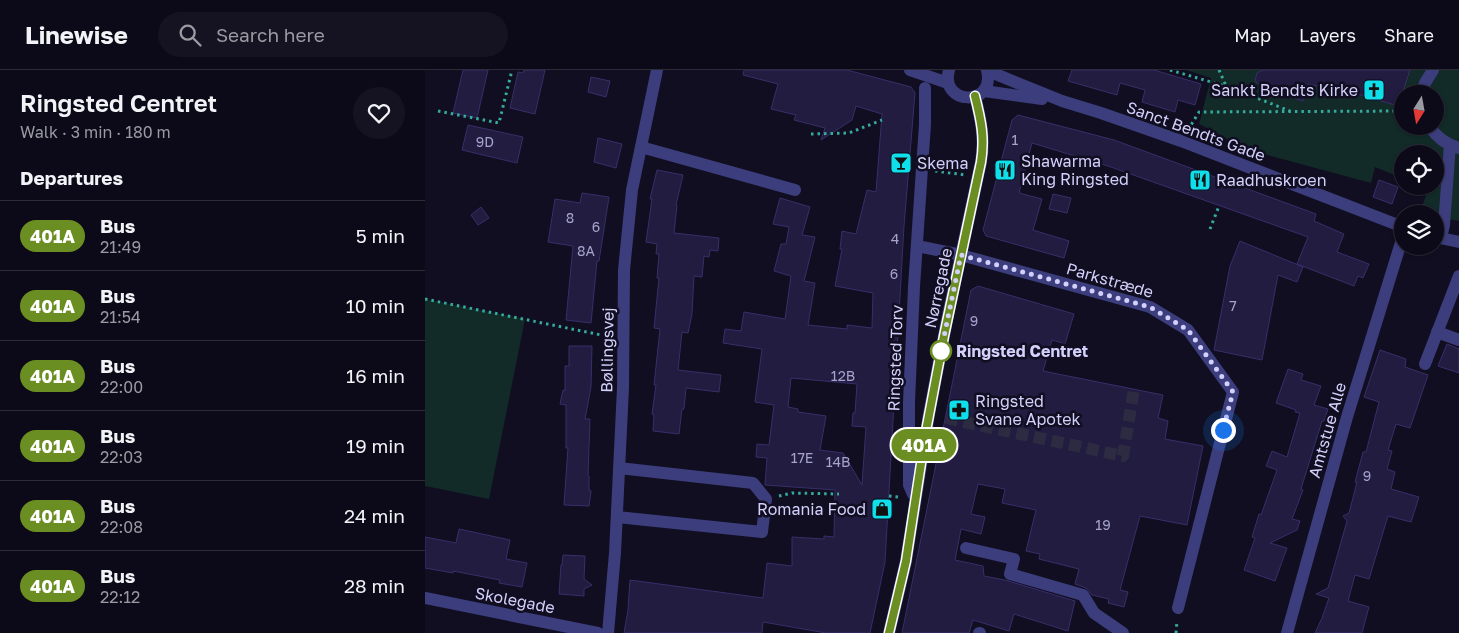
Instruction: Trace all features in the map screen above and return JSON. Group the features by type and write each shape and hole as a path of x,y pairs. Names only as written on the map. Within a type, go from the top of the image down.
{"street":[{"name":"Bøllingsvej","path":"608,633 617,517 623,388 624,270 632,190 657,70"},
{"name":"Sanct Bendts Gade","path":"910,70 948,83 959,96 970,98 980,94 1062,101"},
{"path":"948,83 949,70"},
{"path":"980,94 987,85 989,78 987,70"},
{"name":"Sanct Bendts Gade","path":"987,70 1062,101 1181,141 1394,224"},
{"path":"1425,85 1433,70"},
{"name":"Ringsted Torv","path":"915,500 909,485 909,402 925,124 925,88"},
{"name":"Nørregade","path":"889,633 906,561 931,405 983,150 980,94"},
{"path":"1436,135 1455,146 1444,225"},
{"path":"641,147 795,190"},
{"path":"1444,238 1459,242"},
{"path":"917,246 961,255"},
{"name":"Parkstræde","path":"961,255 1150,307 1188,330 1233,392 1178,608"},
{"name":"Amtstue Alle","path":"1287,633 1347,417 1397,255"},
{"path":"1425,364 1459,276"},
{"path":"1437,332 1459,340"},
{"path":"617,517 762,532 766,499 753,483 619,468"},
{"path":"967,548 1014,559 1010,574 1083,595 1094,612 1123,633"},
{"name":"Skolegade","path":"425,598 598,633"}],"path":[{"path":"438,111 499,123 512,70"},
{"path":"1170,70 1226,86 1293,112"},
{"path":"1219,70 1226,86"},
{"path":"1181,141 1199,112 1394,111"},
{"path":"811,134 849,133 882,120"},
{"path":"922,170 967,175 977,180"},
{"path":"1211,228 1219,206"},
{"path":"425,299 623,339"},
{"path":"766,499 791,493 839,494"}],"green space":[{"path":"1186,70 1459,70 1459,221 1444,218 1444,205 1422,205 1426,195 1444,195 1444,145 1394,145 1394,175 1375,167 1371,183 1249,150 1199,124 1211,78"},
{"path":"425,299 525,319 489,499 425,486"}],"building":[{"path":"463,70 488,70 477,118 453,113"},
{"path":"524,70 545,70 535,114 510,108 518,72 523,73"},
{"path":"744,70 847,70 911,87 915,93 904,226 885,562 870,633 826,633 763,622 762,633 624,633 630,580 763,598 767,563 792,566 792,537 824,539 824,536 834,537 835,490 765,485 767,458 756,457 757,444 769,445 774,405 755,402 762,349 723,343 725,329 741,331 744,312 785,319 791,276 774,271 781,244 786,244 789,227 773,224 780,198 810,207 802,235 815,237 804,281 815,283 808,325 847,329 847,325 872,328 873,293 835,286 842,249 840,249 842,231 856,234 867,190 876,192 882,114 856,106 852,120 821,140 825,128 794,120 796,115 771,109 778,84 743,75","holes":["791,378 857,384 852,426 866,427 862,485 843,453 820,450 826,416 798,412 798,409 788,407"]},
{"path":"1072,70 1154,70 1201,84 1195,105 1178,100 1175,112 1142,102 1145,90 1120,83 1117,95 1068,81"},
{"name":"Sankt Bendts Kirke","path":"1263,70 1410,70 1405,85 1394,85 1394,105 1325,84 1324,87 1308,84 1303,101 1264,88 1255,81 1257,73"},
{"path":"591,77 610,81 606,97 588,92"},
{"path":"1018,115 1114,140 1316,214 1314,221 1344,234 1337,252 1369,264 1363,278 1358,276 1354,286 1297,264 1308,237 1108,166 1032,143 1019,193 1042,199 1033,230 1069,241 1064,258 986,236 983,230 1012,120"},
{"path":"468,125 523,137 517,163 462,150"},
{"path":"598,138 622,144 616,168 594,162"},
{"path":"657,170 683,175 676,205 674,233 719,238 718,251 710,250 709,257 704,256 702,277 694,276 692,314 688,333 682,332 678,370 721,375 719,392 686,388 679,434 653,431 654,415 652,414 660,329 654,328 659,278 657,278 659,254 656,254 657,244 646,242 652,199 650,199"},
{"path":"1379,180 1394,186 1395,195 1392,204 1373,197"},
{"path":"582,193 609,197 599,261 597,261 591,323 566,320 573,246 548,242 555,199 580,203"},
{"path":"1053,194 1071,198 1067,213 1049,209"},
{"path":"481,207 489,218 478,225 471,215"},
{"path":"1240,241 1303,267 1297,282 1278,275 1262,360 1214,350 1230,266"},
{"path":"978,286 1074,314 1065,344 1052,340 1043,371 1163,395 1158,418 1168,421 1165,439 1203,446 1187,525 1140,516 1120,590 1128,592 1124,607 1108,603 1109,599 1092,595 1086,588 1075,584 1079,569 1039,559 1040,554 1026,551 1036,510 1002,503 1005,489 978,484 971,514 985,517 981,534 961,529 955,560 983,566 984,576 1005,580 1075,601 1068,631 1014,614 1009,631 973,620 969,633 902,633 971,290"},
{"path":"1447,344 1459,349 1459,373 1438,366"},
{"path":"569,346 592,346 591,387 585,419 590,419 588,476 589,490 591,491 589,506 564,505 568,448 566,448 566,405 560,404 563,390 565,391 565,366 569,366"},
{"path":"1380,350 1406,359 1405,367 1428,375 1410,428 1396,424 1388,450 1392,451 1387,469 1395,472 1391,489 1419,497 1411,522 1388,516 1369,579 1355,575 1348,601 1369,607 1362,633 1315,633 1329,598 1316,594 1328,588 1347,521 1343,516 1349,513 1363,452 1366,452 1379,402 1364,397"},
{"path":"1288,369 1303,374 1301,380 1321,386 1314,405 1328,409 1324,421 1322,421 1301,489 1303,490 1292,519 1300,521 1297,530 1270,543 1287,548 1275,581 1244,570 1255,538 1252,537 1259,514 1261,515 1277,470 1266,466 1272,451 1287,457 1300,413 1276,403"},
{"path":"459,529 510,540 506,559 527,563 522,587 499,583 500,580 425,568 425,537 456,543"},
{"path":"563,555 585,556 584,579 592,585 584,589 584,596 559,594"}],"tunnel":[{"path":"946,418 1123,456 1134,389"}],"bus line":[{"name":"401A","path":"889,633 906,561 926,431 983,150 982,121 975,96"}],"place":[{"name":"Sankt Bendts Kirke","path":"1374,90"},
{"name":"Skema","path":"901,163"},
{"name":"Shawarma King Ringsted","path":"1005,170"},
{"name":"Raadhuskroen","path":"1200,180"},
{"name":"Ringsted Centret","path":"941,351"},
{"name":"Ringsted Svane Apotek","path":"959,410"},
{"name":"Romania Food","path":"882,509"}],"route":[{"path":"941,351 961,255 1150,307 1188,330 1233,392 1223,430"}]}
